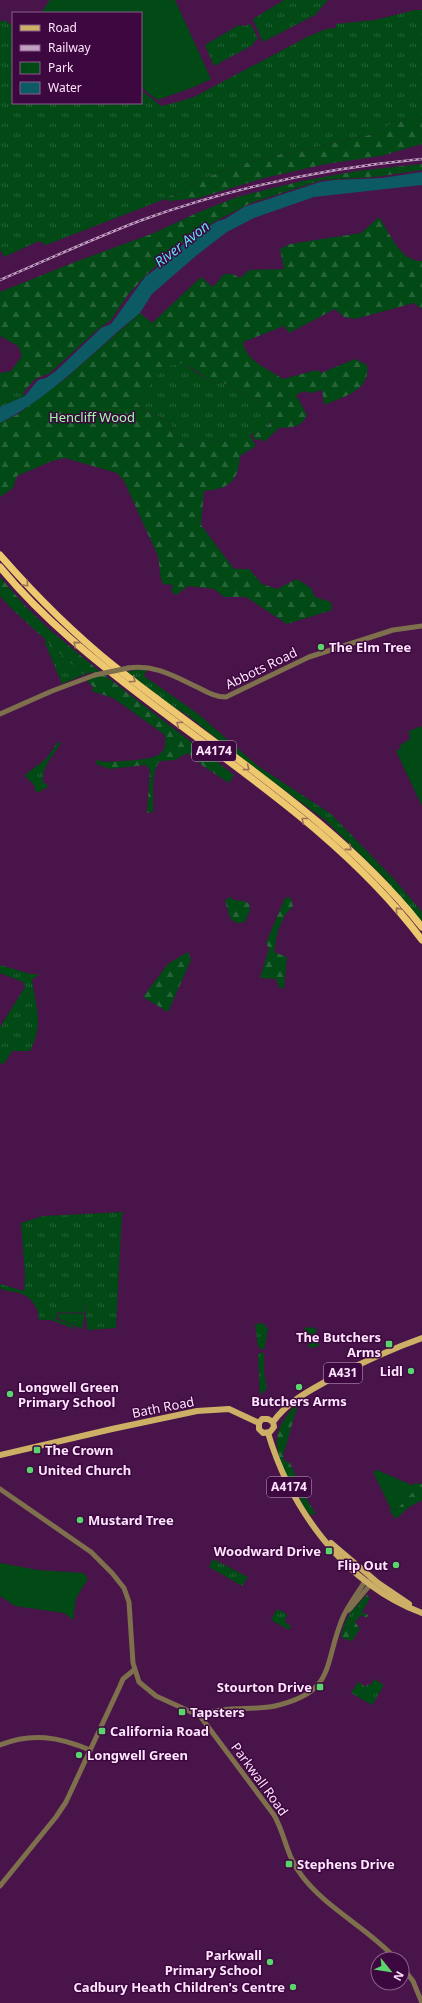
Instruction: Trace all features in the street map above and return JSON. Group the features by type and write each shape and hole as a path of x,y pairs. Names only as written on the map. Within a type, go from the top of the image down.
{"highway":[{"name":"A4174","path":"0,555 62,620 113,665 283,795 352,850 379,877 422,927"},
{"name":"A4174","path":"0,567 30,601 74,643 329,841 384,894 422,940"}],"main road":[{"name":"A431","path":"268,1433 272,1430 273,1422 283,1409 302,1394 377,1355 422,1338"},
{"name":"Bath Road","path":"0,1455 112,1428 197,1411 229,1409 259,1423"},
{"path":"268,1433 260,1431 259,1423 265,1418 273,1422"},
{"name":"A4174","path":"268,1433 273,1451 295,1500 306,1517 332,1548 368,1582 395,1600 422,1613"},
{"name":"A4174","path":"321,1534 377,1582 422,1613"},
{"name":"A4174","path":"343,1552 368,1582"}],"street":[{"name":"Abbots Road","path":"0,714 52,690 95,675 128,668 145,667 163,671 212,695 226,697 309,657 393,630 422,626"},
{"path":"0,1489 91,1552 124,1588 129,1602 131,1615 134,1670 123,1679 60,1812 0,1886"},
{"path":"200,1716 212,1712 274,1706 292,1702 310,1693 322,1680 329,1667 343,1618 368,1582 377,1582"},
{"name":"Parkwall Road","path":"134,1670 139,1682 156,1696 200,1716 274,1815 280,1826 289,1854 301,1875 320,1895 386,1951"},
{"path":"0,1745 18,1739 46,1737 70,1741 90,1750"},
{"path":"410,1978 422,2003"}],"green space":[{"path":"50,0 175,0 211,79 194,87 157,100 142,88 142,12 42,12"},
{"path":"284,0 328,0 315,15 263,42 253,19"},
{"path":"415,10 422,10 422,118 393,123 379,133 252,161 205,178 165,199 46,245 39,241 4,257 0,249 0,21 6,21 12,25 12,104 142,104 142,91 161,106 194,97 307,37 326,29 336,28 336,24 375,20"},
{"path":"251,24 258,39 253,45 214,66 205,45 239,25 244,26"},
{"path":"422,118 422,144 381,156 326,164 264,178 199,198 169,201 165,199 205,178 252,161 379,133 393,123"},
{"path":"422,164 422,170 375,177 322,180 251,203 214,222 188,238 148,273 127,296 111,320 97,330 50,373 35,379 23,393 10,389 0,394 0,373 11,371 22,356 18,346 0,336 0,292 154,233 199,212 237,197 302,181 357,171"},
{"name":"Hencliff Wood","path":"379,217 402,252 414,260 422,261 422,309 414,303 355,319 344,317 335,309 289,333 284,326 243,342 248,354 258,364 283,379 317,370 321,373 355,359 367,365 367,374 365,381 354,392 324,405 322,390 310,393 304,391 296,395 307,415 302,423 292,427 279,428 264,442 261,439 255,440 252,434 262,431 274,419 262,404 227,384 208,380 198,372 182,363 165,367 136,402 148,412 165,419 175,431 179,442 191,446 200,441 226,442 249,434 256,446 240,456 237,472 231,482 220,488 204,491 201,525 234,569 249,569 262,584 277,589 297,579 311,588 315,597 331,602 332,610 287,624 246,597 224,597 214,589 188,586 176,595 171,591 173,585 163,584 158,556 124,481 117,473 65,458 52,461 17,476 13,488 0,497 0,423 18,414 64,380 140,313 152,323 201,277 213,287 224,274 233,274 240,278 249,270 284,269 280,249 290,244 361,233"},
{"path":"182,363 208,380 227,384 262,404 274,418 262,431 226,442 200,441 191,446 179,442 175,431 165,419 148,412 136,402 165,366"},
{"path":"10,389 23,393 25,396 0,407 0,394"},
{"path":"0,577 26,607 50,630 98,670 234,775 229,783 203,766 188,753 175,760 160,761 155,772 153,785 153,812 147,813 150,770 146,765 110,769 96,764 97,760 105,762 126,761 157,756 164,749 165,735 113,698 92,691 93,686 89,684 87,679 96,676 92,672 84,675 10,607 0,596"},
{"path":"46,640 83,675 62,684 45,643"},
{"path":"140,669 141,672 141,669 147,669 144,676 197,713 258,766 331,814 393,878 422,912 422,922 385,879 325,820 251,766 187,715 162,700 126,672"},
{"path":"422,726 422,806 396,751 401,748 400,745 410,739 409,731"},
{"path":"58,742 61,743 46,766 44,772 43,782 49,786 39,792 36,792 34,785 25,776 46,759"},
{"path":"231,897 233,900 245,901 249,904 250,910 245,922 236,923 230,918 225,900"},
{"path":"289,897 293,906 285,915 278,930 274,952 287,957 284,989 279,987 276,979 260,978 269,949 266,943 285,898"},
{"path":"188,952 191,960 168,1012 143,997 168,964"},
{"path":"0,965 31,974 39,974 32,980 38,1016 37,1032 34,1041 30,1051 12,1051 4,1064 0,1063 0,1027 25,987 23,982 0,973"},
{"path":"124,1212 122,1215 121,1229 116,1328 87,1330 85,1296 85,1313 58,1312 55,1319 70,1324 77,1330 51,1320 39,1320 38,1311 31,1300 19,1293 0,1288 0,1284 24,1291 25,1275 21,1223 43,1216"},
{"path":"60,1297 83,1298 83,1312 58,1311"},
{"path":"59,1313 85,1314 82,1329 57,1318"},
{"path":"263,1323 268,1329 264,1350 258,1347 255,1324"},
{"path":"310,1327 317,1329 315,1335 319,1346 309,1348 307,1335 304,1328"},
{"path":"261,1352 264,1354 264,1372 267,1389 260,1395 258,1355"},
{"path":"305,1397 301,1404 298,1404 283,1456 285,1461 290,1463 304,1495 316,1514 310,1515 301,1503 299,1492 295,1492 286,1475 277,1449 277,1437 282,1423 290,1411"},
{"path":"377,1470 414,1486 414,1491 396,1510 391,1509 373,1472"},
{"path":"415,1483 422,1484 422,1500 408,1508 396,1519 389,1510 396,1509"},
{"path":"213,1559 248,1577 242,1586 209,1567"},
{"path":"0,1563 38,1570 84,1573 88,1579 76,1598 73,1620 64,1613 15,1606 0,1596"},
{"path":"366,1595 342,1638 341,1634 350,1613"},
{"path":"367,1595 370,1598 362,1612 368,1615 367,1618 361,1615 355,1622 360,1629 352,1641 342,1638 353,1616"},
{"path":"277,1609 287,1614 285,1622 291,1626 289,1630 271,1620"},
{"path":"374,1679 384,1685 372,1705 351,1693 358,1682 366,1687 368,1684 371,1685"}],"water":[{"path":"422,172 422,185 314,197 254,218 227,232 197,255 152,294 140,313 64,379 34,403 0,423 0,407 25,396 38,380 46,378 56,371 101,328 111,324 145,277 170,258 189,238 244,207 320,182 382,178"}],"railway":[{"path":"0,280 124,227 176,208 280,180 351,168 422,159"}],"place":[{"name":"The Elm Tree","path":"321,647"},
{"name":"The Butchers Arms","path":"389,1344"},
{"name":"Lidl","path":"411,1371"},
{"name":"Butchers Arms","path":"299,1387"},
{"name":"Longwell Green Primary School","path":"10,1394"},
{"name":"The Crown","path":"37,1450"},
{"name":"United Church","path":"30,1470"},
{"name":"Mustard Tree","path":"80,1520"},
{"name":"Woodward Drive","path":"329,1551"},
{"name":"Flip Out","path":"396,1565"},
{"name":"Stourton Drive","path":"320,1687"},
{"name":"Tapsters","path":"182,1712"},
{"name":"California Road","path":"102,1731"},
{"name":"Longwell Green","path":"79,1755"},
{"name":"Stephens Drive","path":"289,1864"},
{"name":"Parkwall Primary School","path":"270,1962"},
{"name":"Cadbury Heath Children's Centre","path":"293,1987"}],"water label":[{"name":"River Avon","path":"182,244"}]}
